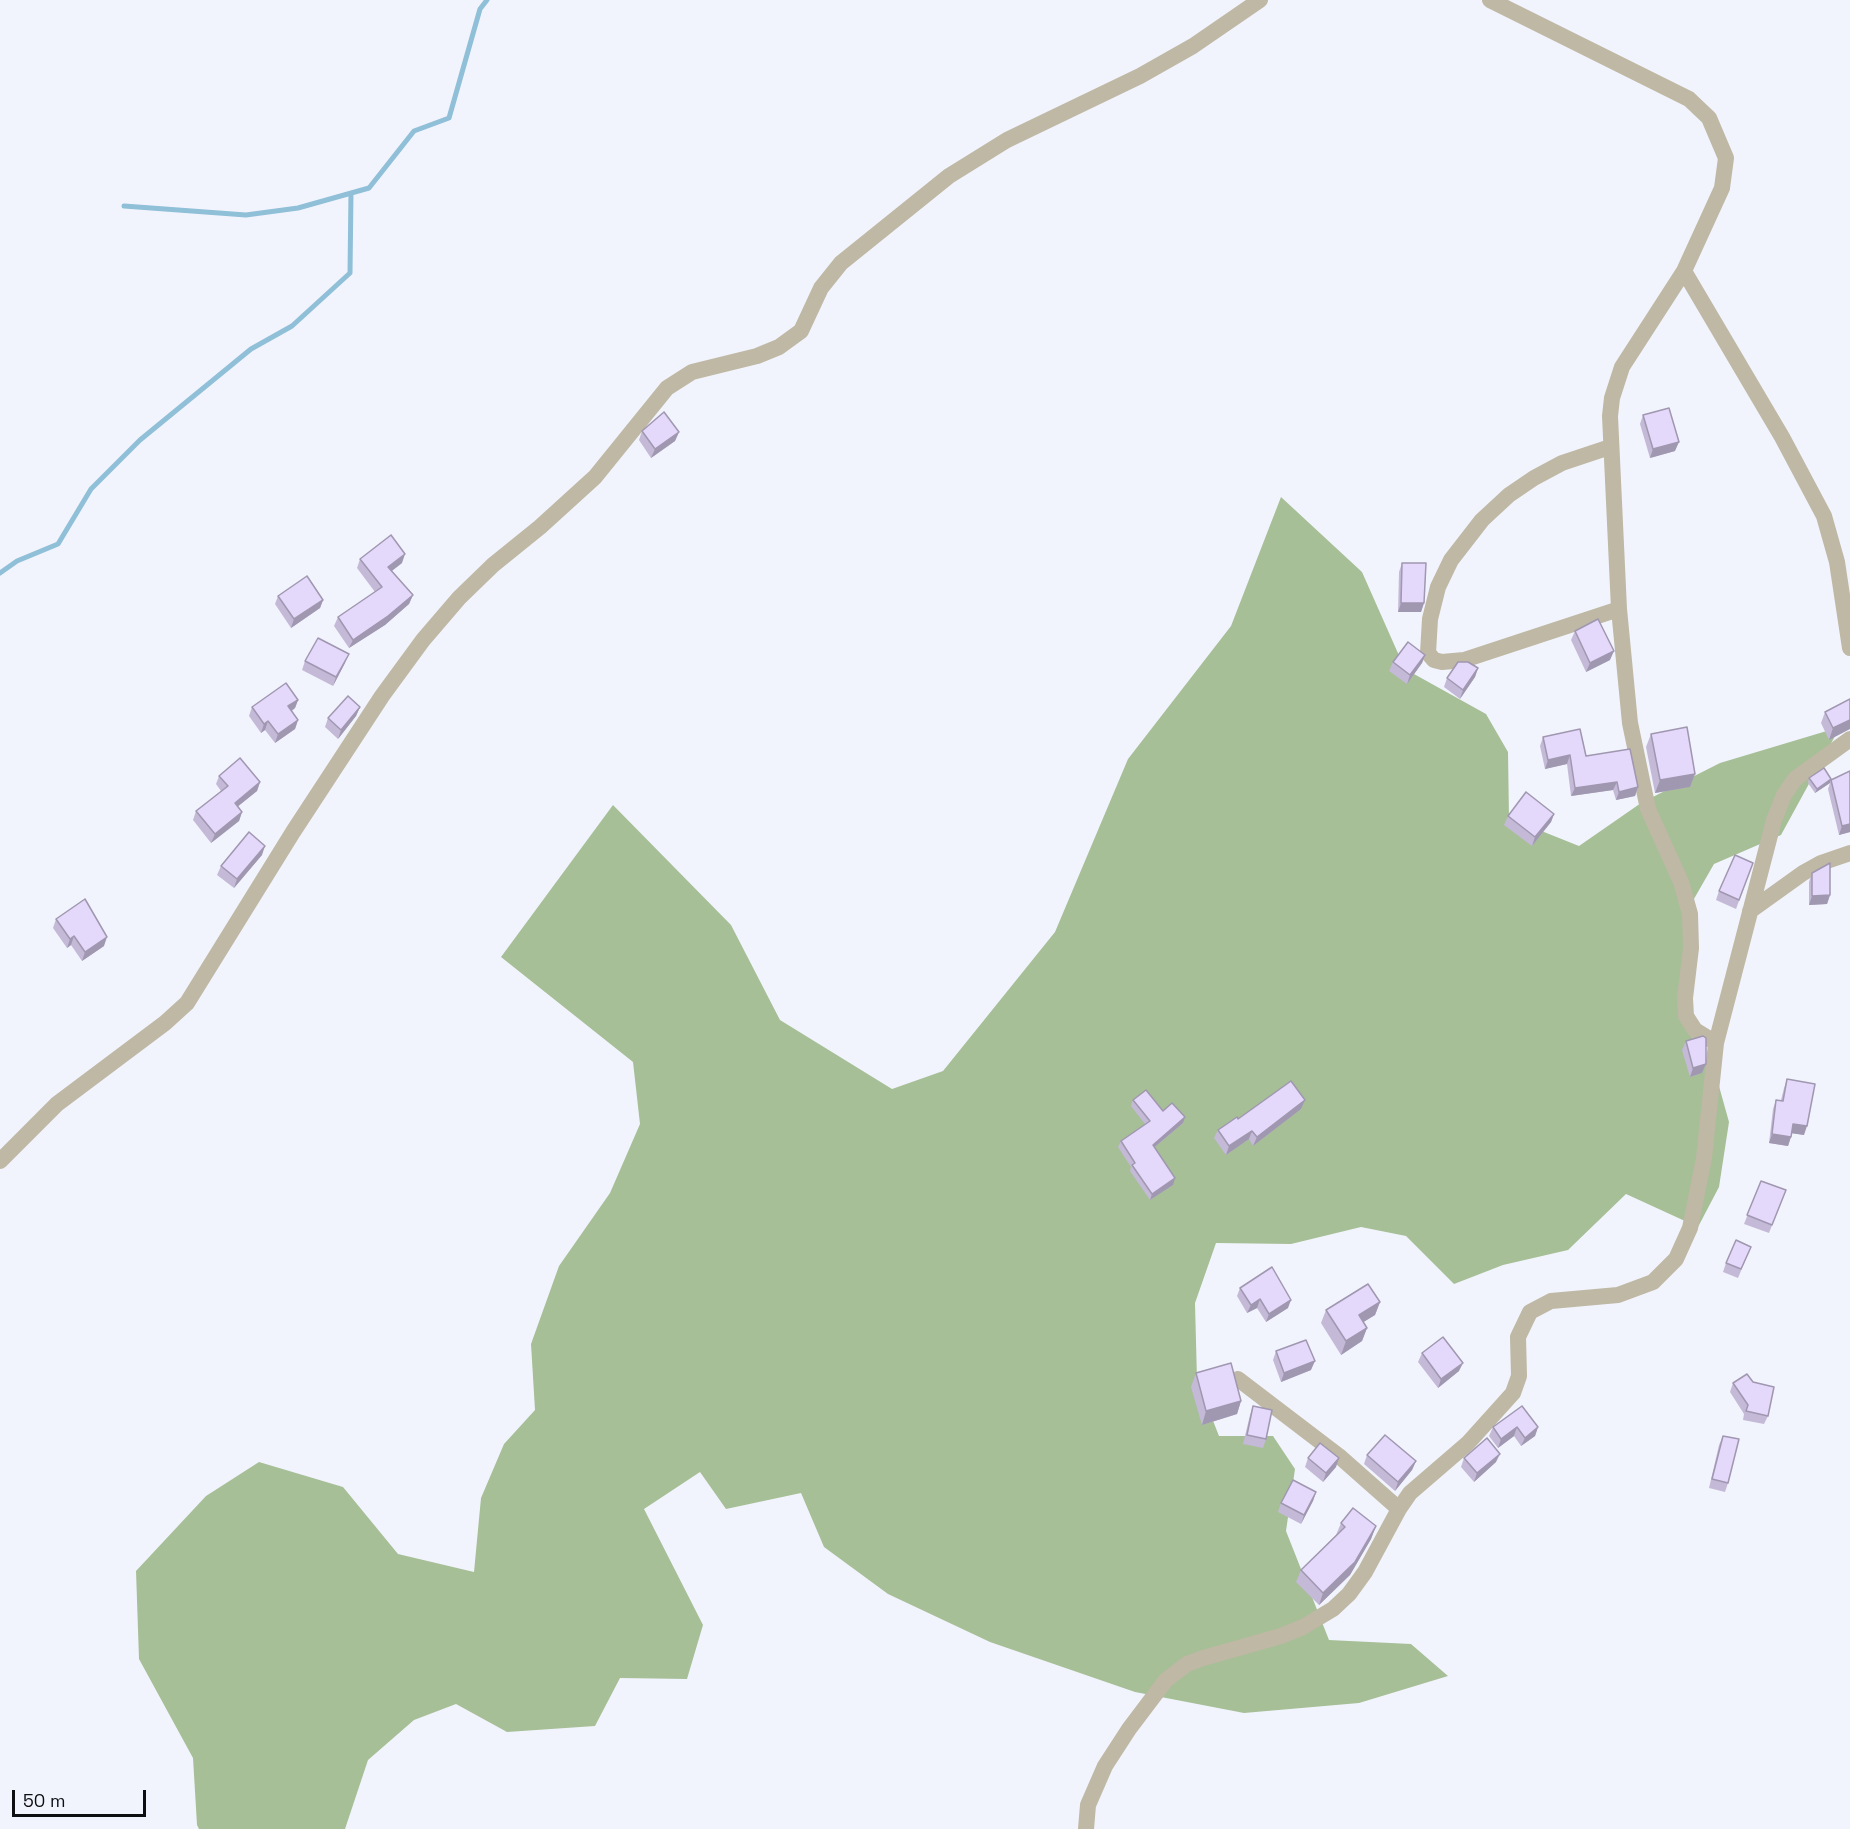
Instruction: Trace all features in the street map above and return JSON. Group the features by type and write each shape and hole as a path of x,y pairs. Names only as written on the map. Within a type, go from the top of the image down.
{"street":[{"path":"0,1161 57,1104 188,1003 293,832 382,696 423,640 459,598 493,565 540,527 594,477 668,388 692,372 757,356 779,347 801,331 821,288 832,272 949,176 1007,140 1140,76 1193,46 1260,0"},
{"path":"1490,0 1679,93 1701,108 1721,141 1726,169 1722,188 1684,271 1622,367 1612,398 1610,447 1619,609 1630,723 1648,809 1681,882 1690,914 1691,948 1685,998 1686,1016 1695,1030 1716,1043"},
{"path":"1684,271 1782,437 1824,516 1837,562 1850,648"},
{"path":"1610,447 1562,463 1534,478 1509,495 1482,520 1450,560 1438,587 1431,619 1428,653 1434,660 1442,662 1464,660 1619,609"},
{"path":"1086,1829 1088,1805 1105,1766 1135,1720 1166,1680 1187,1664 1281,1636 1333,1609 1349,1594 1365,1572 1398,1509 1420,1483 1468,1443 1513,1394 1520,1369 1518,1337 1530,1312 1551,1301 1630,1292 1661,1277 1676,1259 1690,1228 1704,1158 1716,1043 1750,911 1784,795 1795,779 1850,739"},
{"path":"1750,911 1803,873 1821,863 1850,853"},
{"path":"1238,1379 1339,1456 1398,1509"}],"green space":[{"path":"1281,497 1362,572 1405,669 1486,714 1508,752 1509,818 1579,846 1641,803 1720,763 1840,727 1781,835 1714,864 1683,918 1684,1024 1717,1079 1729,1122 1719,1187 1698,1227 1626,1194 1568,1250 1503,1265 1454,1284 1406,1236 1361,1227 1291,1244 1216,1243 1195,1303 1197,1380 1219,1436 1273,1436 1295,1469 1286,1531 1329,1640 1411,1644 1448,1676 1359,1703 1244,1713 1135,1692 990,1642 888,1594 824,1547 801,1493 726,1509 700,1472 644,1509 703,1625 687,1679 620,1678 595,1726 507,1732 456,1704 414,1720 368,1760 345,1829 199,1829 193,1758 139,1659 136,1571 206,1496 259,1462 343,1487 398,1554 474,1572 481,1498 504,1444 535,1410 531,1344 559,1266 610,1193 640,1124 633,1062 501,957 613,805 731,925 780,1020 892,1089 943,1071 1055,932 1128,759 1231,626"}],"building":[{"path":"1669,408 1679,442 1653,449 1643,415"},
{"path":"664,412 679,432 655,449 642,431"},
{"path":"391,535 405,554 388,567 413,595 388,616 353,640 338,617 382,587 360,559"},
{"path":"1402,563 1426,563 1424,603 1401,603"},
{"path":"307,576 323,600 294,619 278,596"},
{"path":"1598,619 1614,651 1590,663 1575,631"},
{"path":"318,638 349,654 336,677 305,661"},
{"path":"1408,642 1425,655 1410,675 1393,662"},
{"path":"1458,662 1468,662 1478,668 1463,690 1447,678"},
{"path":"286,683 298,700 288,706 298,720 278,734 268,721 264,724 252,707"},
{"path":"348,696 360,707 341,730 328,718"},
{"path":"1850,699 1850,720 1833,728 1825,712"},
{"path":"1687,727 1695,774 1660,780 1651,734"},
{"path":"1580,729 1586,756 1630,749 1638,787 1619,792 1617,782 1575,788 1570,755 1548,760 1543,737"},
{"path":"240,758 260,782 235,803 242,812 215,834 196,811 228,786 219,776"},
{"path":"1824,768 1831,779 1817,789 1809,778"},
{"path":"1850,771 1850,824 1842,826 1831,780"},
{"path":"1526,792 1554,814 1535,837 1508,816"},
{"path":"249,832 265,846 237,879 221,866"},
{"path":"1735,855 1753,863 1739,900 1719,891"},
{"path":"1830,863 1830,895 1812,896 1812,873"},
{"path":"85,899 107,937 85,952 74,936 70,939 56,919"},
{"path":"1703,1036 1706,1038 1706,1064 1693,1068 1686,1041"},
{"path":"1787,1079 1815,1084 1807,1126 1793,1124 1791,1137 1772,1134 1776,1100 1783,1101"},
{"path":"1291,1081 1305,1100 1257,1137 1252,1131 1229,1146 1218,1130 1237,1117 1238,1119"},
{"path":"1146,1090 1163,1111 1172,1103 1185,1117 1153,1145 1175,1178 1152,1194 1132,1165 1135,1163 1121,1141 1150,1121 1133,1100"},
{"path":"1761,1181 1786,1190 1772,1225 1747,1215"},
{"path":"1736,1240 1751,1247 1741,1269 1726,1263"},
{"path":"1272,1267 1291,1300 1269,1314 1260,1299 1251,1305 1240,1288"},
{"path":"1368,1284 1380,1302 1359,1315 1367,1328 1346,1341 1326,1310"},
{"path":"1443,1337 1463,1363 1441,1379 1422,1353"},
{"path":"1306,1340 1315,1361 1284,1373 1276,1351"},
{"path":"1231,1363 1241,1401 1206,1411 1196,1373"},
{"path":"1747,1374 1753,1382 1774,1387 1768,1416 1746,1411 1748,1405 1733,1383"},
{"path":"1253,1406 1272,1410 1266,1439 1247,1435"},
{"path":"1522,1406 1538,1427 1525,1438 1517,1427 1501,1439 1493,1427"},
{"path":"1385,1435 1416,1461 1398,1482 1367,1455"},
{"path":"1723,1436 1739,1439 1728,1483 1712,1479"},
{"path":"1487,1438 1500,1454 1477,1473 1464,1458"},
{"path":"1320,1443 1339,1458 1326,1473 1308,1458"},
{"path":"1293,1480 1316,1492 1304,1515 1281,1503"},
{"path":"1353,1508 1376,1526 1355,1562 1323,1593 1301,1570 1345,1527 1341,1523"}],"waterway":[{"path":"124,206 246,215 298,208 369,188 414,131 449,118 480,9 487,0"},
{"path":"0,573 17,561 58,544 91,489 140,440 251,349 292,326 350,273 351,193"}]}
